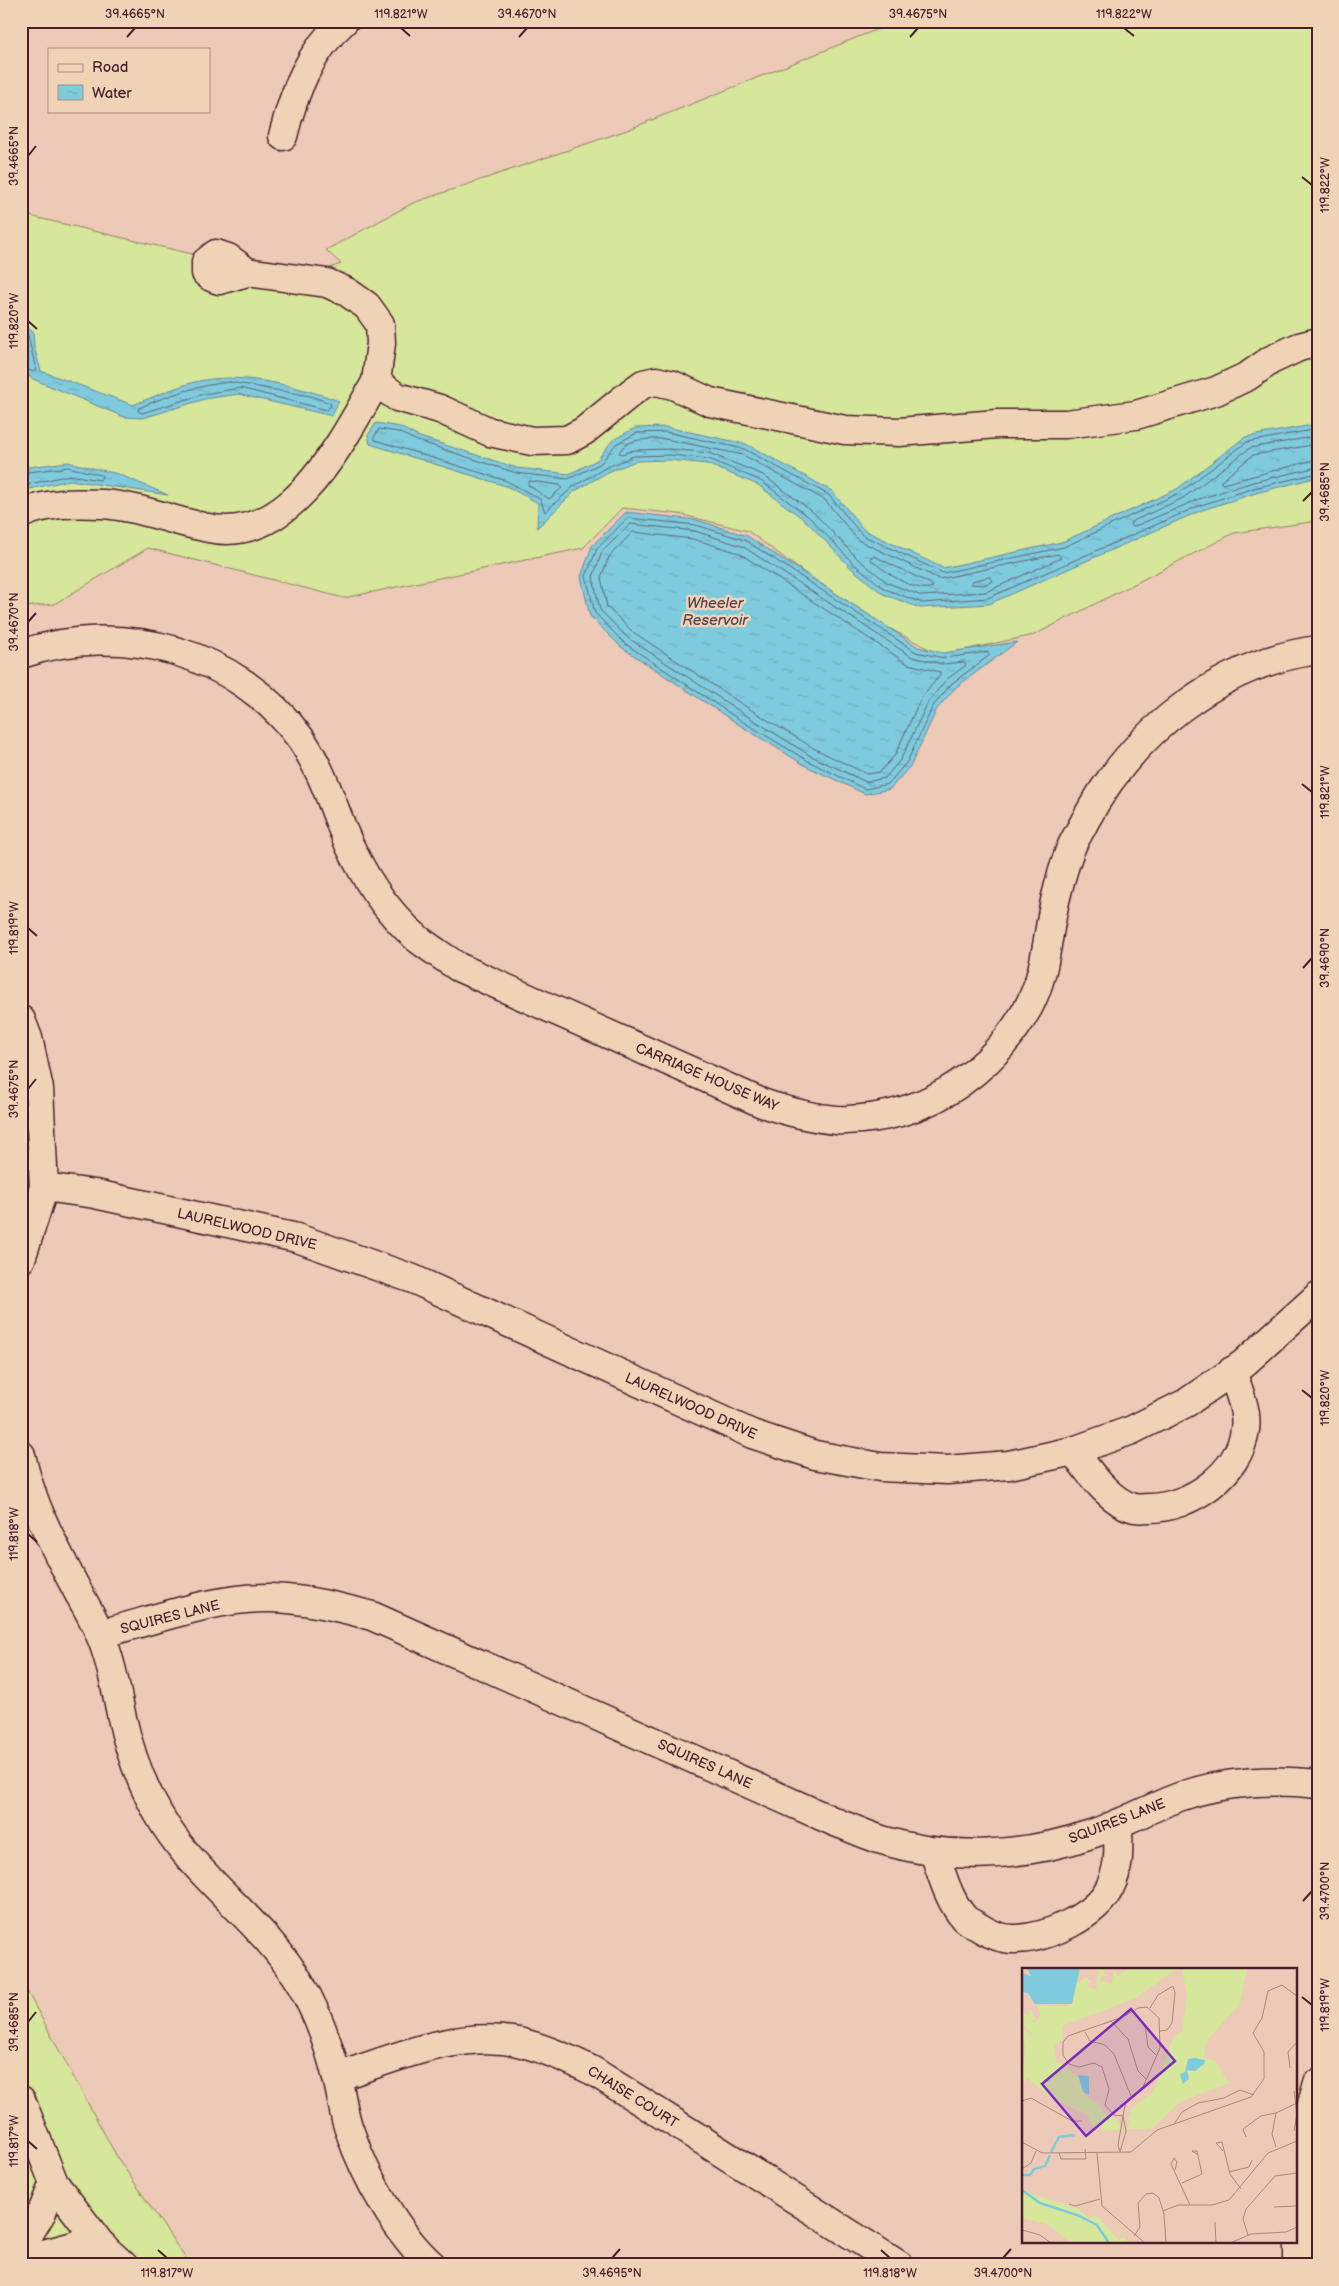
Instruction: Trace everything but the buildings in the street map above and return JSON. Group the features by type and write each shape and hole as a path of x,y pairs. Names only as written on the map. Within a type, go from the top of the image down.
{"street":[{"path":"283,136 292,99 312,59 344,21"},
{"path":"21,514 38,507 77,503 126,506 215,529 242,529 267,522 287,508 312,481 343,440 376,382 381,343 380,324 367,306 347,292 327,283 247,272"},
{"path":"376,382 397,398 440,410 490,432 532,441 567,440 584,431 643,384 656,381 673,385 710,402 737,408 845,430 899,432 998,424 1066,424 1136,416 1216,391 1248,376 1271,360 1299,347 1318,342"},
{"name":"CARRIAGE HOUSE WAY","path":"21,654 49,645 94,639 138,641 184,653 229,674 267,702 300,739 325,782 342,828 361,869 386,906 418,939 458,967 762,1103 793,1114 838,1120 883,1117 925,1104 966,1080 1004,1045 1029,1005 1042,970 1055,900 1071,849 1100,793 1128,756 1164,721 1206,690 1252,667 1304,651 1318,650"},
{"path":"21,1020 28,1038 39,1089 44,1187 21,1259"},
{"name":"LAURELWOOD DRIVE","path":"44,1187 95,1194 306,1241 413,1279 752,1434 815,1455 880,1467 947,1470 1009,1465 1073,1451 1139,1426 1186,1403 1232,1371 1318,1296"},
{"path":"1073,1451 1098,1483 1116,1498 1134,1508 1165,1508 1194,1497 1224,1474 1239,1450 1245,1430 1243,1402 1232,1371"},
{"path":"21,1455 25,1473 47,1533 100,1634 109,1657 123,1721 140,1775 164,1824 196,1867 271,1941 295,1977 323,2030 337,2077 349,2130 367,2174 394,2220 432,2265"},
{"name":"SQUIRES LANE","path":"100,1634 218,1603 270,1598 331,1605 372,1616 835,1822 882,1840 934,1852 988,1854 1041,1848 1091,1834 1184,1795 1236,1784 1293,1781 1318,1784"},
{"path":"934,1852 949,1895 965,1919 989,1933 1015,1939 1045,1934 1070,1923 1094,1907 1109,1889 1119,1865 1118,1823"},
{"name":"CHAISE COURT","path":"337,2077 438,2044 478,2040 518,2042 559,2054 593,2071 899,2265"},
{"path":"1298,2265 1298,2177 1309,2114 1318,2083"},
{"path":"21,2100 54,2183 113,2256"},
{"path":"21,2247 42,2212 54,2183"},
{"path":"21,2260 85,2243 113,2256"}],"green space":[{"path":"898,21 1318,21 1318,521 1234,533 1034,635 940,655 889,628 806,574 748,531 679,514 622,508 583,548 344,598 148,548 54,604 21,607 21,214 299,279 341,264 326,250 413,203 627,130"},
{"path":"21,1980 117,2157 190,2265 21,2265"}],"water":[{"path":"21,322 33,332 34,347 41,371 133,405 188,384 220,378 255,380 291,386 339,401 332,416 238,394 205,399 143,418 124,417 33,379 21,371"},
{"path":"376,423 400,427 417,436 517,468 569,474 597,460 613,440 635,428 666,427 746,444 832,491 864,530 943,568 1062,542 1177,489 1245,437 1318,424 1318,477 1256,493 1202,510 989,604 920,608 883,594 851,568 806,521 758,485 707,464 670,460 636,461 608,472 575,491 537,528 538,503 506,486 370,444 368,435"},
{"path":"68,462 118,474 168,495 70,480 21,491 21,468"},
{"name":"Wheeler Reservoir","path":"626,512 697,520 747,536 918,647 943,653 1017,642 955,688 937,709 911,765 890,789 865,794 806,766 738,724 621,647 590,616 581,577 592,546"}]}
